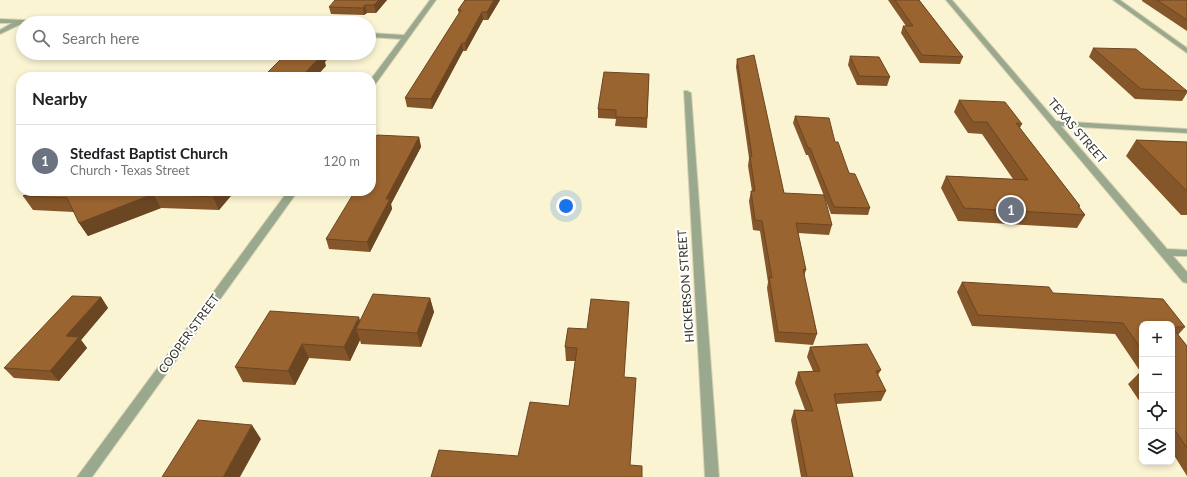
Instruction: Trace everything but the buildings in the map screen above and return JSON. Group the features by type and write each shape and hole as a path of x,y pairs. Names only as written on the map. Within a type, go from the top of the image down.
{"street":[{"path":"376,77 433,0"},
{"name":"TEXAS STREET","path":"949,0 1187,279"},
{"path":"1116,0 1187,50"},
{"path":"0,21 16,22"},
{"path":"0,32 16,24"},
{"path":"376,35 406,36"},
{"name":"HICKERSON STREET","path":"687,93 712,477"},
{"path":"1055,123 1187,130"},
{"name":"COOPER STREET","path":"84,477 289,196"},
{"path":"1165,252 1187,253"}],"place":[{"name":"Stedfast Baptist Church","path":"1011,210"}]}
